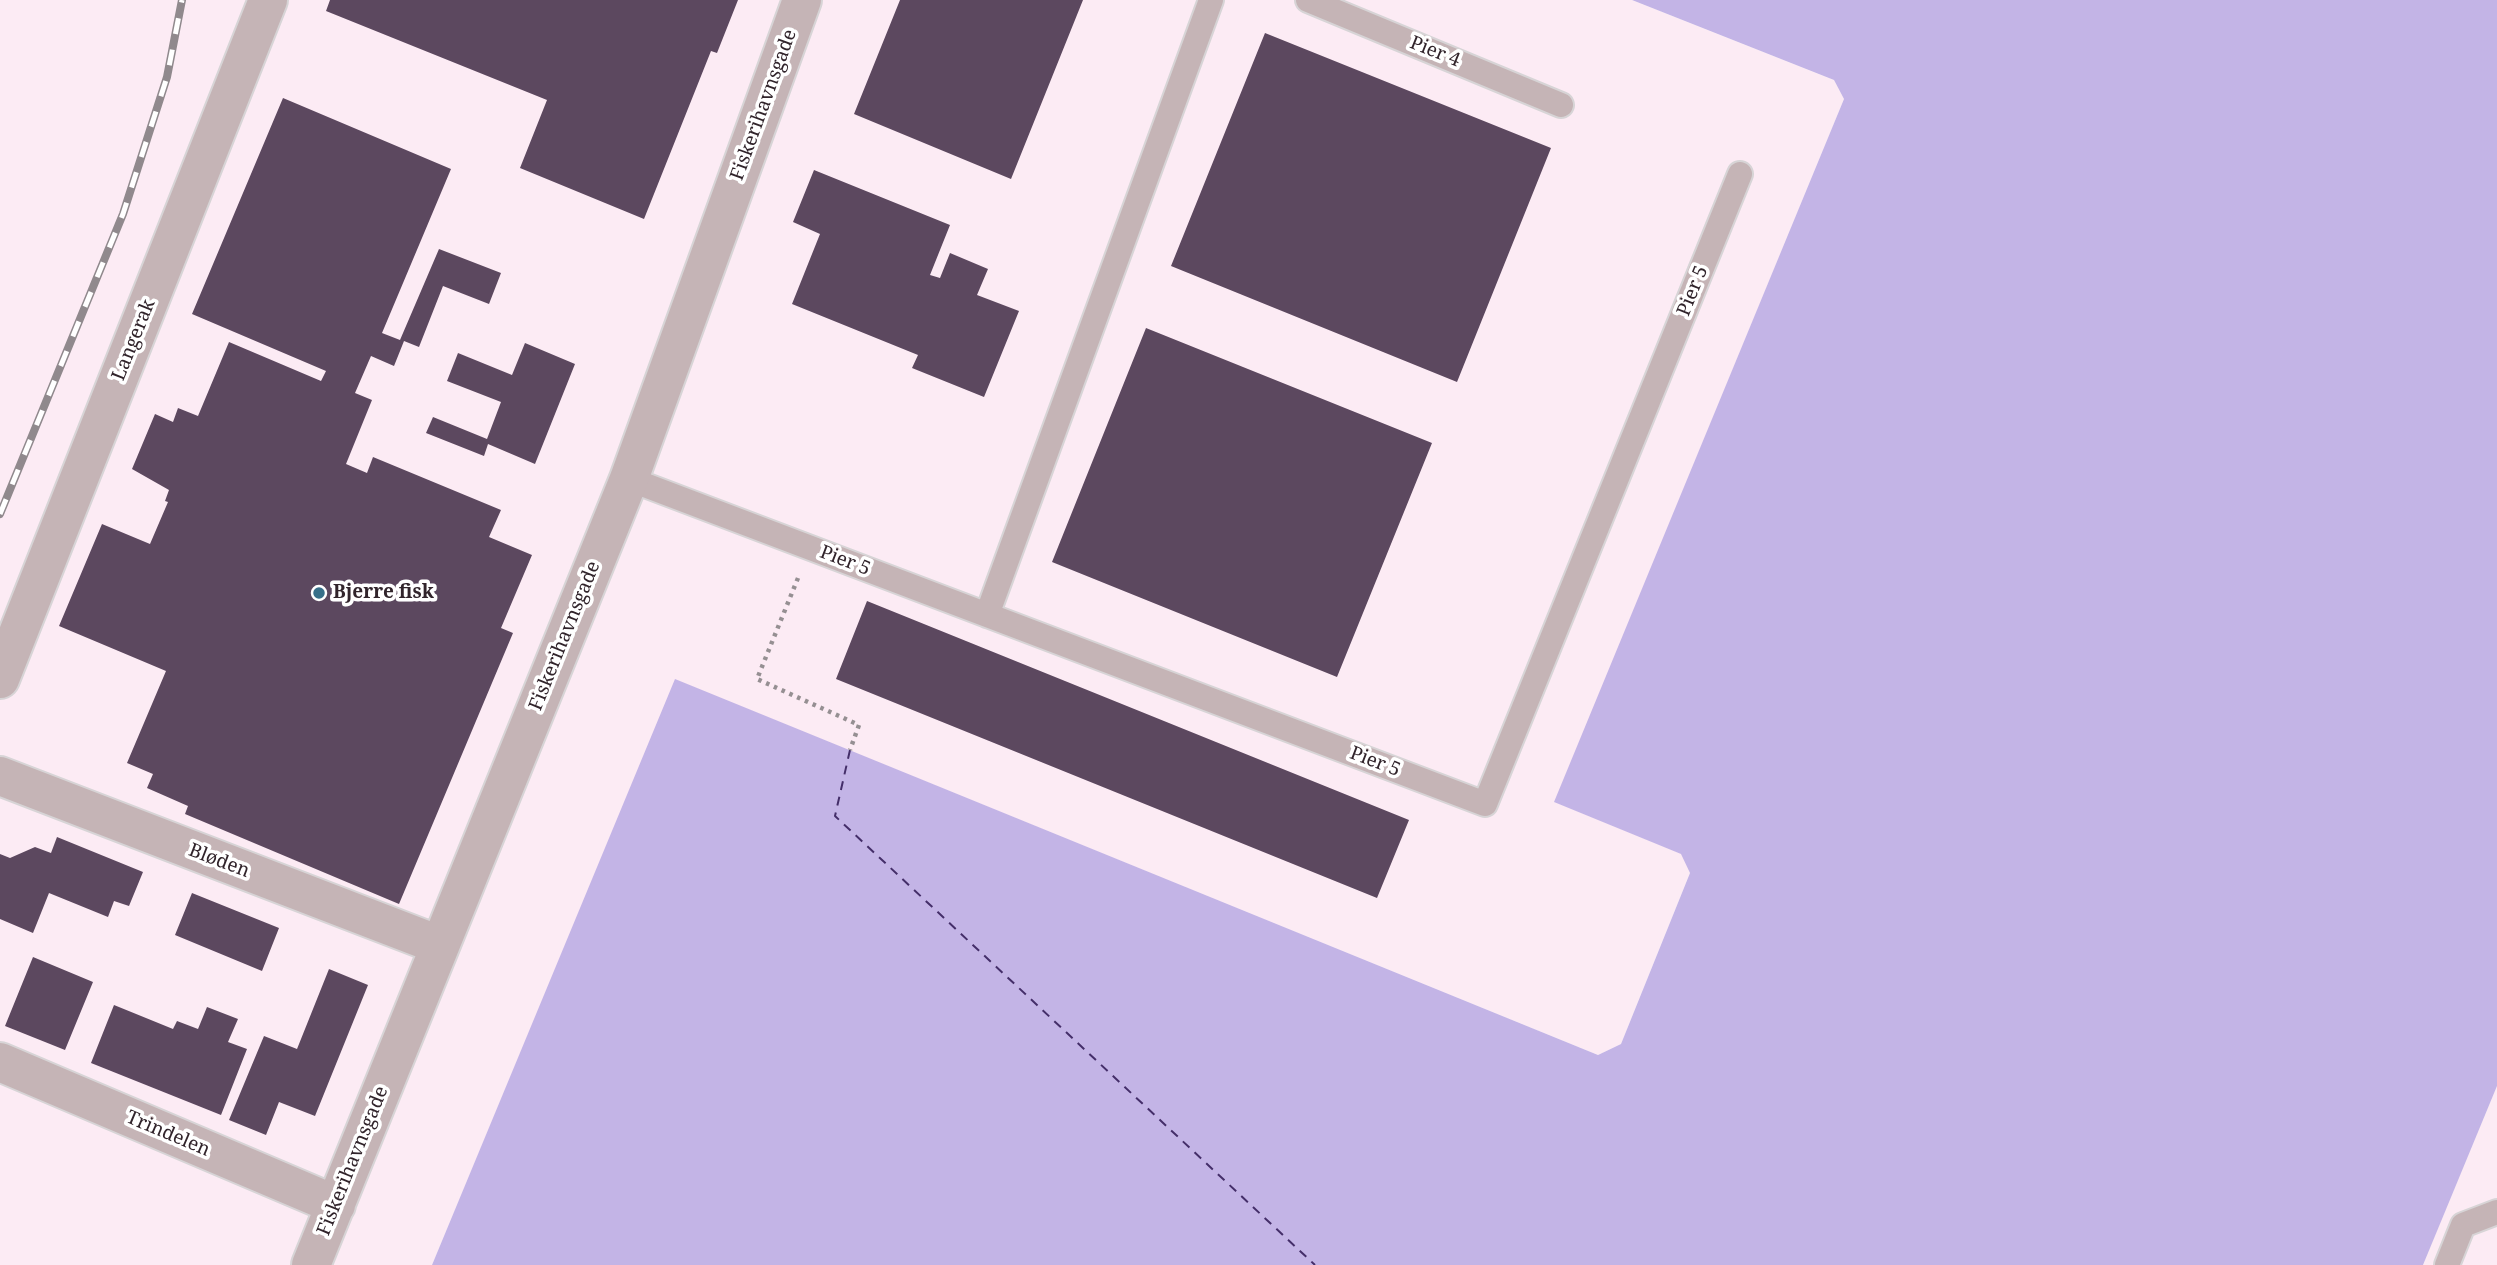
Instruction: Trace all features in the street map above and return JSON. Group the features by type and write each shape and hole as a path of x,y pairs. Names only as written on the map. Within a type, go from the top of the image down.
{"street":[{"name":"Langerak","path":"0,679 268,0"},
{"name":"Fiskerihavnsgade","path":"311,1265 629,479 802,0"},
{"name":"Bløden","path":"0,776 439,945"},
{"name":"Trindelen","path":"0,1062 336,1205"}],"lane":[{"path":"987,615 1211,0"},
{"name":"Pier 4","path":"1308,0 1561,104"},
{"name":"Pier 5","path":"629,479 1485,804 1740,174"},
{"path":"2447,1265 2463,1225 2497,1212"}],"path":[{"path":"810,548 757,679 859,724 850,750"}],"shaded area":[{"path":"0,0 1632,0 1834,80 1844,99 1555,802 1682,854 1690,873 1621,1044 1598,1055 676,680 432,1265 0,1265"},
{"path":"1632,0 2497,0 2497,1086 2423,1265 432,1265 675,679 1598,1055 1621,1044 1690,873 1681,854 1554,802 1844,99 1834,80"},
{"path":"2497,1086 2497,1265 2423,1265 2443,1216"}],"building":[{"path":"330,0 738,0 717,53 711,51 644,219 520,168 547,100 326,11"},
{"path":"900,0 1083,0 1011,179 854,114"},
{"path":"1265,33 1551,148 1457,382 1171,266"},
{"path":"283,98 451,169 382,333 400,340 439,249 501,273 489,304 443,286 419,347 404,341 394,366 371,356 355,393 372,400 346,464 367,473 373,457 501,510 489,537 532,555 501,628 513,633 399,904 185,814 188,806 147,788 153,774 127,763 166,671 59,626 102,524 150,544 168,502 165,501 169,490 132,469 155,414 173,422 178,408 198,416 229,342 321,381 326,371 192,314"},
{"path":"814,170 950,225 930,275 940,278 950,253 988,269 977,295 1019,311 984,397 912,368 918,355 792,304 820,234 793,222"},
{"path":"1146,328 1432,443 1337,677 1052,562"},
{"path":"525,343 575,364 535,464 488,444 484,456 426,433 433,417 487,439 501,402 447,381 458,353 512,375"},
{"path":"867,601 1409,820 1377,898 836,679"},
{"path":"57,837 143,872 129,906 114,901 108,917 49,893 33,933 0,919 0,854 10,858 35,847 51,853"},
{"path":"192,893 279,928 262,971 175,935"},
{"path":"33,957 93,982 65,1050 5,1026"},
{"path":"329,969 368,985 315,1116 279,1102 266,1135 229,1120 264,1036 297,1049"},
{"path":"114,1005 173,1029 177,1021 198,1029 207,1007 238,1019 228,1042 247,1049 221,1115 91,1063"}],"ferry route":[{"path":"850,750 835,816 1315,1265"}],"railway":[{"path":"0,514 123,214 167,77 182,0"}],"place":[{"name":"Bjerre fisk","path":"319,593"}]}
